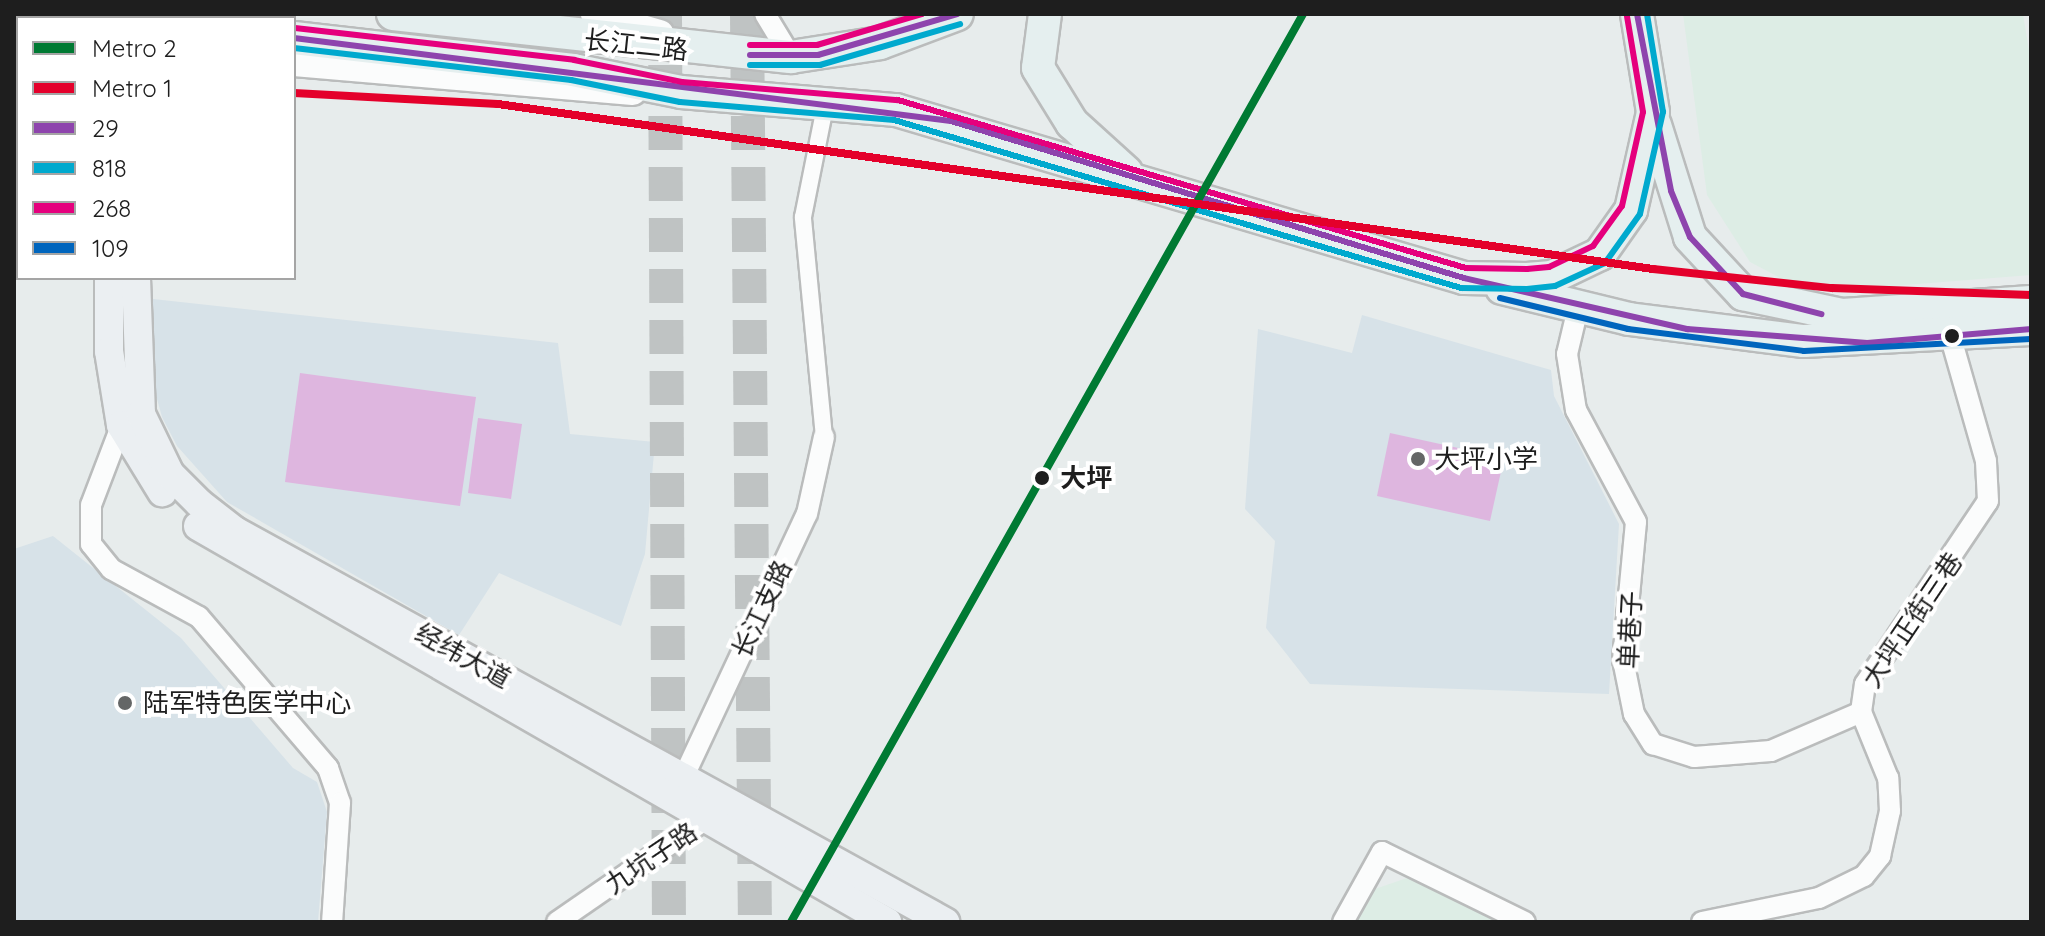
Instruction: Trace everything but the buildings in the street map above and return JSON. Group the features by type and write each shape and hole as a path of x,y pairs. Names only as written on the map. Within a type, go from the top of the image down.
{"main road":[{"name":"长江二路","path":"393,14 581,41 791,57 880,43 957,14"},
{"name":"长江二路","path":"1045,14 1038,68 1052,95 1132,178"},
{"name":"长江二路","path":"296,38 581,41 681,92 826,100 951,121 1464,278 1552,277 1600,254 1631,210 1653,112 1637,14"},
{"path":"1653,112 1690,237 1743,294 1843,315 2031,302"},
{"path":"1464,278 1578,308 1804,341 1951,338 2031,329"},
{"name":"经纬大道","path":"109,280 109,351 121,425 156,485 229,550 887,922"},
{"name":"经纬大道","path":"136,280 136,383 151,444 170,474 235,531 945,922"}],"street":[{"path":"765,14 791,57"},
{"name":"长江二路","path":"296,63 437,72 569,91 681,92"},
{"path":"824,437 803,217 826,100"},
{"name":"单巷子","path":"1578,308 1567,354 1576,410 1636,522 1623,660 1634,714 1653,744 1694,757 1771,751 1861,712"},
{"name":"大坪正街三巷","path":"1702,922 1819,898 1864,876 1880,856 1890,811 1888,778 1861,712 1865,684 1988,501 1986,461 1951,338"},
{"path":"136,383 91,505 91,544 111,569 199,617 328,768 340,803 332,922"},
{"name":"长江支路","path":"684,776 807,514 824,437"},
{"name":"九坑子路","path":"557,922 705,820"},
{"path":"1343,922 1382,852 1525,922"}],"shaded area":[{"path":"1683,14 2023,14 2031,63 2031,275 1842,290 1788,282 1750,262 1707,195"},
{"path":"153,299 558,343 570,434 655,442 645,554 621,626 499,573 459,635 227,502 177,446 162,417 149,370"},
{"name":"大坪小学","path":"1362,315 1551,370 1554,396 1619,524 1609,694 1310,684 1266,628 1275,541 1245,509 1258,329 1352,353"},
{"path":"300,373 476,397 460,506 285,482"},
{"path":"478,418 522,424 511,499 468,493"},
{"path":"1390,433 1504,458 1490,521 1377,496"},
{"name":"陆军特色医学中心","path":"53,536 181,638 293,768 317,782 327,812 318,922 14,922 14,549"},
{"path":"1410,877 1497,922 1355,922 1372,890"}],"tunnel":[{"path":"665,14 669,922"},
{"path":"747,14 755,922"}],"metro line":[{"name":"2","path":"791,922 1303,14"},
{"name":"1","path":"296,93 498,104 1653,269 1832,288 2031,295"}],"transit line":[{"name":"268","path":"750,45 817,45 922,14"},
{"name":"29","path":"750,55 818,55 957,14"},
{"name":"29","path":"1637,14 1671,191 1690,237 1743,294 1821,314"},
{"name":"818","path":"296,48 571,80 680,102 894,120 1461,288 1527,289 1555,286 1605,263 1640,214 1663,112 1647,14"},
{"name":"268","path":"296,28 574,60 682,82 898,100 1466,268 1527,269 1549,267 1593,246 1622,206 1643,112 1627,16"},
{"name":"818","path":"750,65 820,65 960,24"},
{"name":"29","path":"296,38 951,121 1464,278 1687,329 1867,343 2031,329"},
{"name":"109","path":"1500,298 1628,329 1804,351 2031,339"}],"place":[{"name":"大坪小学","path":"1418,459"},
{"name":"大坪","path":"1042,478"},
{"name":"陆军特色医学中心","path":"125,703"}]}
